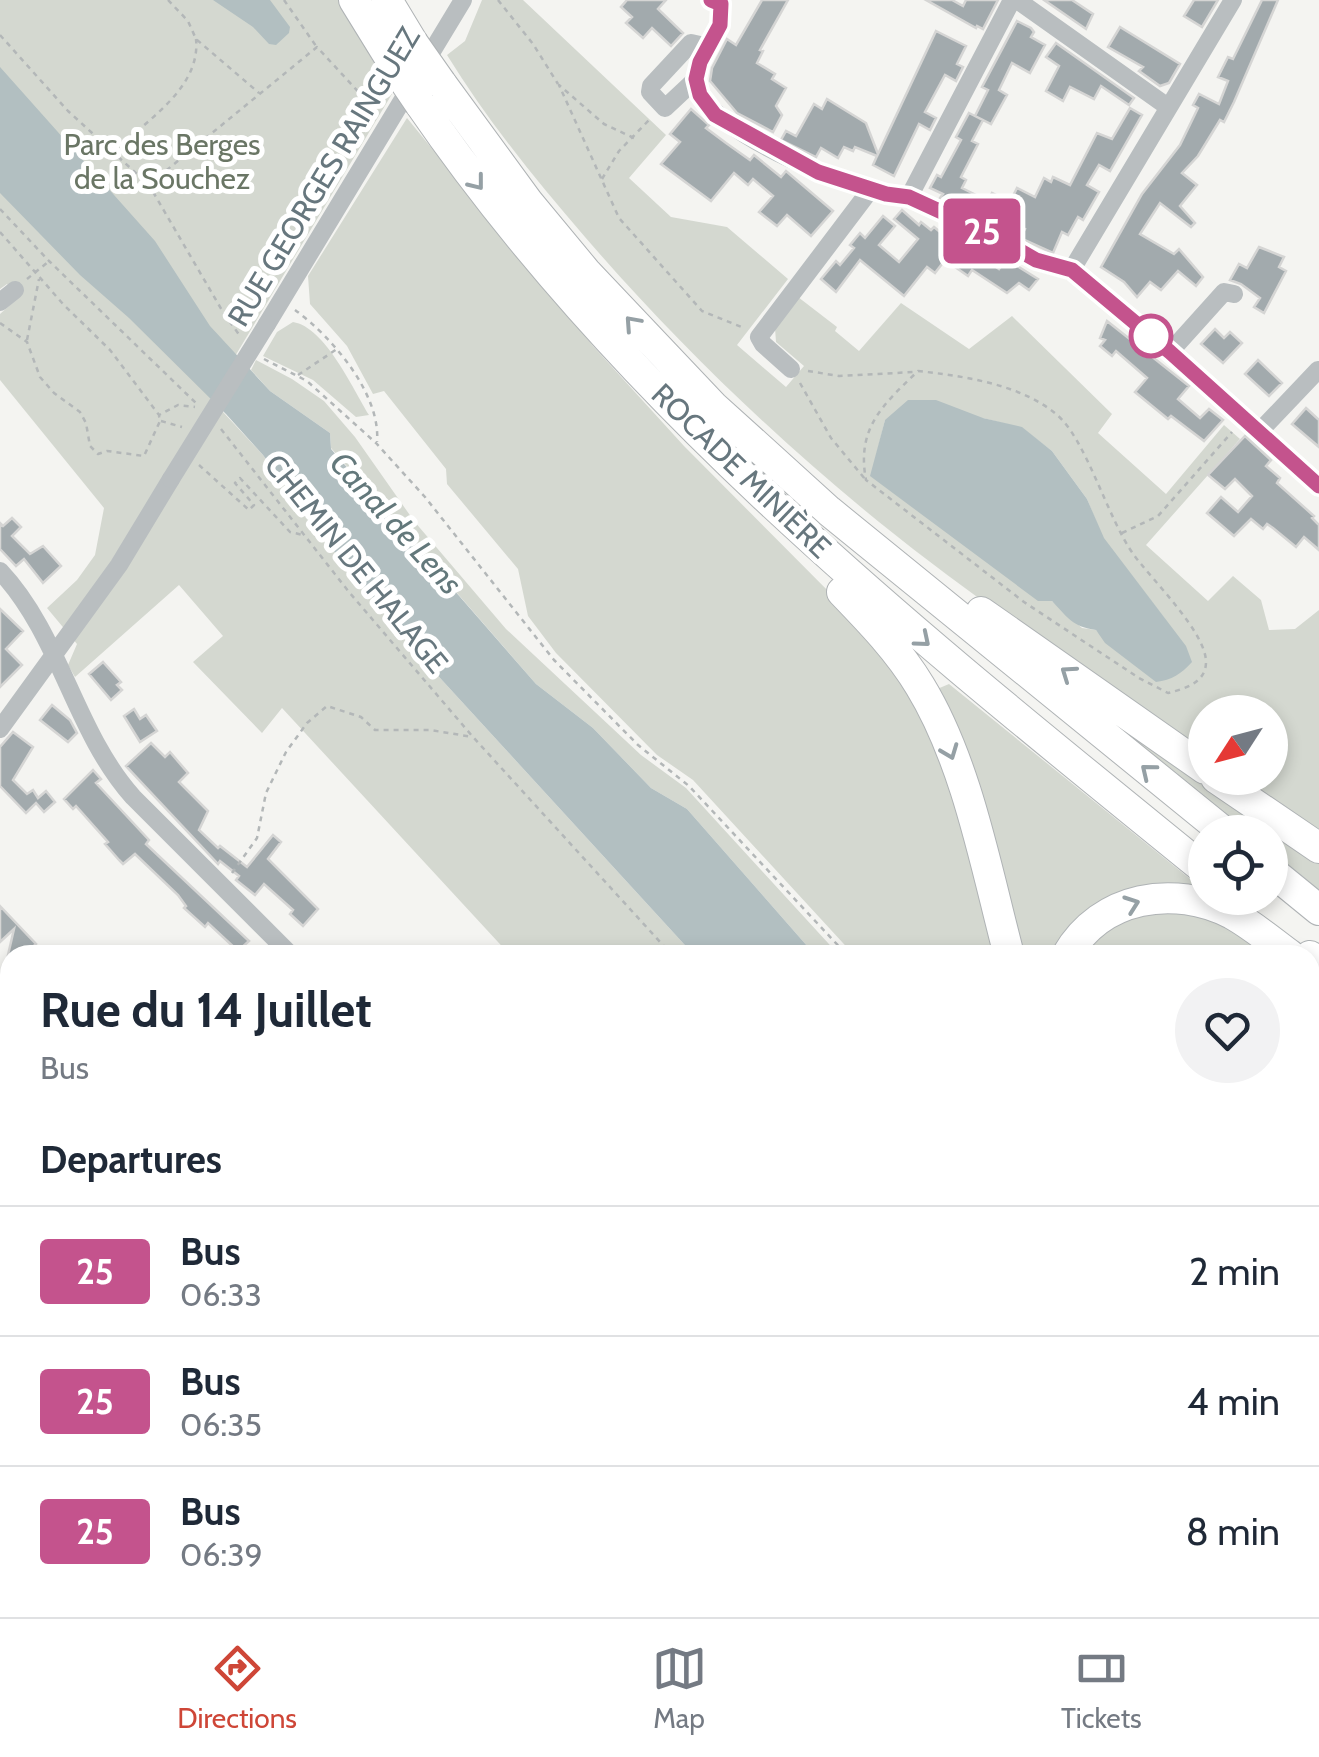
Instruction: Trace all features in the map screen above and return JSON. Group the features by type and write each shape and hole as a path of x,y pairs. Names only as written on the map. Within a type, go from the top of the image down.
{"highway":[{"name":"ROCADE MINIÈRE","path":"354,0 399,74 430,93 655,348 776,465 1203,815"},
{"name":"ROCADE MINIÈRE","path":"386,0 413,43 456,157 548,270 632,363 751,485 912,630 1188,856"},
{"path":"776,465 833,500 997,623 1188,758"},
{"path":"751,485 763,513 884,638 923,690 956,768 1006,945"},
{"path":"1241,795 1319,848"},
{"path":"1288,885 1319,910"},
{"path":"1075,945 1112,911 1169,896 1203,902 1234,915 1276,945"},
{"path":"1259,915 1297,945"}],"street":[{"name":"RUE GEORGES RAINGUEZ","path":"0,729 119,566 463,0"},
{"path":"909,197 1014,0 1168,107"},
{"path":"1072,270 1233,0"},
{"path":"720,2 720,25 700,62 696,79 704,103 720,119 804,166 870,189 909,197 1036,260 1072,270 1319,486"},
{"path":"696,79 664,108 650,92 651,86 692,43 709,47"},
{"path":"791,369 762,344 760,337 870,189"},
{"path":"1170,352 1224,292 1234,294"},
{"path":"1259,432 1318,370"},
{"path":"0,571 29,606 111,770 281,945"}],"path":[{"path":"168,0 188,21 196,39 260,94"},
{"path":"284,0 317,47 388,122"},
{"path":"498,0 559,85 619,218 685,294 710,316 760,337"},
{"path":"0,35 68,112 149,185 223,312 245,342"},
{"path":"112,152 180,90 195,60 196,39"},
{"path":"149,185 317,47"},
{"path":"559,85 604,124 634,138"},
{"path":"602,180 619,151 661,104"},
{"path":"0,209 48,261 201,408 178,405 158,415"},
{"path":"0,232 110,350 158,415 160,421 144,456 107,451 98,454 90,446 80,412 54,393 40,377 26,342 0,323"},
{"path":"36,272 48,261"},
{"path":"26,342 40,277"},
{"path":"282,300 338,348 375,414 376,443"},
{"path":"296,376 338,348"},
{"path":"256,352 268,363 307,382 376,443 425,497 554,660 638,745 689,786 838,945"},
{"path":"791,369 839,376 918,372 978,380 1052,410 1071,433 1134,556 1184,615 1205,656 1203,675 1168,693 1024,602 866,480 831,438 791,369"},
{"path":"866,480 865,448 876,412 918,372"},
{"path":"1121,533 1158,516 1244,418"},
{"path":"160,421 183,428 190,448 249,510 254,505 235,484 240,478 290,532 304,535"},
{"name":"CHEMIN DE HALAGE","path":"213,421 474,736 663,945"},
{"path":"220,884 257,838 266,794 286,752 327,706 361,716 375,730 430,730 474,736"}],"green space":[{"name":"Parc des Berges de la Souchez","path":"0,0 338,0 392,94 210,398 263,455 333,550 430,667 685,945 501,945 282,708 262,733 193,662 223,636 179,585 75,677 68,665 77,644 47,608 77,580 95,555 104,508 0,380 0,314 19,297 7,284 0,289"},
{"path":"482,0 523,0 666,135 629,178 671,217 727,227 788,279 737,345 786,387 804,366 776,342 775,328 798,297 837,327 835,331 859,351 901,303 969,349 1012,316 1112,414 1098,433 1166,494 1224,425 1240,439 1146,545 1208,601 1233,576 1261,600 1269,630 1295,629 1319,610 1319,839 1256,795 1288,795 1288,695 1188,695 1188,746 918,553 762,421 689,350 566,215 512,149 447,55 465,41","holes":["983,418 1022,428 1052,451 1087,499 1103,538 1165,619 1114,648 1096,630 1082,628 1052,601 871,476 885,420"]},
{"path":"407,118 593,346 684,446 848,611 895,668 937,743 995,945 845,945 693,780 657,755 556,653 528,616 518,569 447,484 446,469 384,391 373,394 347,346 310,304 308,276"},
{"path":"293,322 305,326 327,347 369,415 356,417 313,380 263,356 277,332"},
{"path":"256,360 324,401 355,437 414,521 506,629 641,755 686,788 830,945 806,945 687,809 651,788 593,728 536,684 331,448 330,433 270,391 251,370"},
{"path":"1051,676 1188,768 1188,786"},
{"path":"949,684 1188,877 1188,890 1182,889 1078,945 1011,945 930,692"},
{"path":"1199,795 1228,795 1258,815 1224,815"},
{"path":"1288,835 1319,856 1319,892 1288,867"},
{"path":"1145,910 1206,915 1254,945 1090,945 1100,934"}],"shaded area":[{"path":"213,0 270,0 290,27 289,33 276,45 269,44 253,27"},
{"path":"0,67 155,241 210,326 270,391 330,433 331,449 536,684 593,728 651,788 687,809 806,945 685,945 430,667 333,550 263,455 226,414 0,193"},
{"path":"908,400 936,400 983,418 1022,427 1052,451 1087,499 1104,538 1186,646 1192,662 1176,676 1156,682 1105,643 1096,630 1076,624 1052,601 1038,601 870,476 885,420"}],"building":[{"path":"627,0 666,0 658,9 683,33 671,46 652,28 643,38 626,23 632,17 621,7"},
{"path":"762,0 788,0 760,50 763,51 757,63 775,74 772,79 786,88 776,106 782,115 773,132 737,113 710,81 712,68 727,39 736,45"},
{"path":"926,0 952,0 963,6 966,0 998,0 983,29"},
{"path":"1044,0 1072,0 1093,14 1086,29"},
{"path":"1194,0 1218,0 1202,27 1184,16"},
{"path":"1262,0 1278,0 1234,102 1224,122 1220,120 1198,156 1182,173 1197,185 1180,206 1195,223 1191,227 1160,203 1140,234 1174,254 1179,249 1203,277 1196,286 1178,271 1161,290 1150,282 1137,297 1124,282 1101,267 1142,194 1180,145 1198,108 1193,105 1199,94 1219,104 1228,81 1218,77 1228,57 1233,59"},
{"path":"1017,21 1031,28 1031,37 1045,45 1030,73 1012,63 999,90 1007,95 991,124 975,116 988,90 982,87"},
{"path":"1120,27 1180,64 1169,83 1160,86 1139,71 1143,67 1108,47"},
{"path":"936,31 966,46 957,64 963,67 956,81 945,75 925,112 936,118 930,130 919,124 894,176 873,165 877,156 855,147 853,151 844,147 838,158 821,148 816,157 781,140 786,131 796,136 814,104 822,109 827,99 866,123 878,154"},
{"path":"1056,43 1134,98 1129,105 1101,86 1094,99 1070,87 1063,101 1046,91 1059,66 1046,57"},
{"path":"1130,108 1142,115 1110,171 1099,165 1087,185 1099,192 1083,220 1078,217 1068,235 1062,232 1053,253 1020,238 1025,229 984,208 992,193 1010,202 1017,188 1035,197 1044,178 1051,182 1053,177 1070,185 1097,133 1112,139"},
{"path":"691,109 709,125 706,128 726,143 750,160 754,155 781,177 786,171 833,211 811,236 787,215 777,226 759,212 773,196 753,179 748,185 734,173 711,201 661,164 680,142 670,134"},
{"path":"969,113 983,120 972,141 978,144 961,177 966,180 962,188 988,201 980,215 955,201 953,205 940,198 943,194 930,188 937,175 941,177 961,140 956,137"},
{"path":"902,210 919,225 921,222 931,230 934,227 957,246 960,242 999,269 1006,259 1038,279 1029,290 1019,283 1007,293 972,270 968,276 945,260 935,273 927,267 904,296 860,260 836,292 821,279 836,261 840,265 860,233 865,238 883,216 895,226 879,245 899,262 918,239 894,219"},
{"path":"1259,247 1284,257 1279,267 1286,271 1264,313 1254,307 1260,298 1230,280 1239,264 1247,268"},
{"path":"1107,321 1189,386 1178,399 1200,418 1209,409 1223,420 1204,441 1135,392 1147,378 1116,351 1112,356 1100,346 1105,340 1100,338"},
{"path":"1215,329 1224,338 1230,332 1242,343 1223,363 1201,344"},
{"path":"1258,360 1282,383 1269,396 1245,374"},
{"path":"1306,408 1319,420 1319,447 1292,424"},
{"path":"1245,436 1271,460 1266,466 1280,478 1277,483 1314,516 1319,525 1319,550 1304,537 1296,547 1267,524 1263,529 1251,519 1234,536 1207,513 1221,497 1238,512 1252,496 1235,479 1225,489 1208,475"},
{"path":"12,518 21,527 12,536 30,554 43,546 61,566 43,583 24,559 16,566 0,549 0,523 3,526"},
{"path":"0,609 23,631 6,649 22,665 0,687"},
{"path":"103,662 121,682 117,685 122,690 111,700 89,674"},
{"path":"52,705 70,720 77,733 68,742 40,720"},
{"path":"134,709 140,719 146,715 157,731 140,742 124,716"},
{"path":"13,732 33,747 13,780 27,794 33,790 38,798 46,791 55,802 44,812 36,803 26,813 0,786 0,747"},
{"path":"151,743 165,757 170,752 188,773 179,782 208,811 199,830 218,848 247,867 273,835 281,842 268,859 318,909 303,926 290,914 293,910 264,884 255,895 236,880 239,876 220,861 218,864 126,766"},
{"path":"93,770 101,779 96,783 149,840 146,844 249,941 232,945 208,923 205,927 135,854 123,864 76,806 73,809 64,799"},
{"path":"0,906 36,944 10,945 14,929 0,942"}],"bus line":[{"name":"25","path":"711,0 721,4 722,16 696,79 704,103 720,119 804,166 886,194 909,197 1036,260 1072,270 1319,486"}],"water label":[{"name":"Canal de Lens","path":"396,523"}]}
